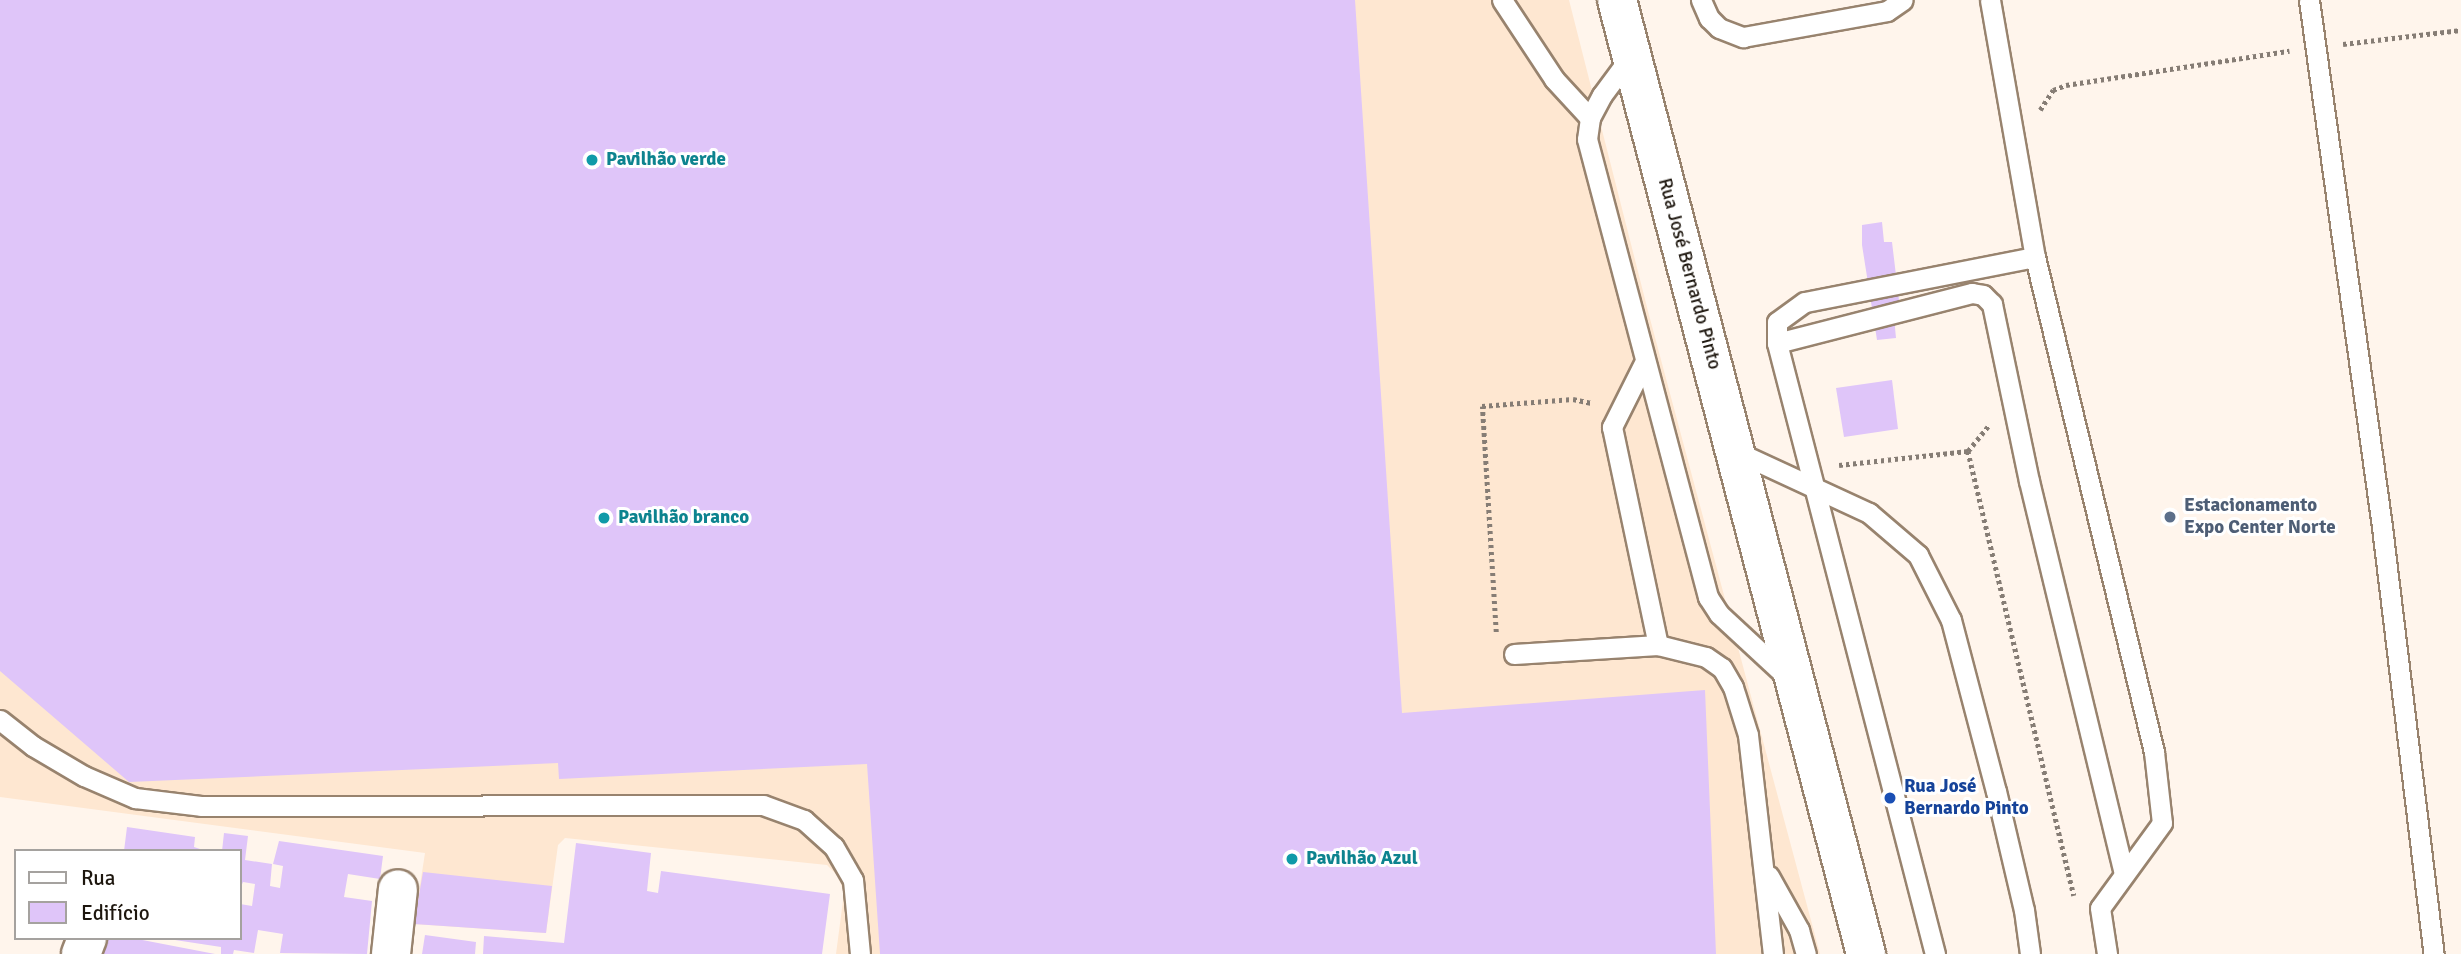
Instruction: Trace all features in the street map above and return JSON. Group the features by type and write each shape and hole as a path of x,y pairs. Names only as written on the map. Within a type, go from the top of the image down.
{"street":[{"name":"Rua José Bernardo Pinto","path":"1617,0 1866,954"},
{"path":"391,954 398,889"}],"lane":[{"path":"1502,0 1554,79 1590,118"},
{"path":"1701,0 1709,18 1719,29 1743,37 1888,11 1903,0"},
{"path":"1990,0 2035,257 2154,752 2162,823 2100,908 2107,954"},
{"path":"2309,0 2383,539 2434,954"},
{"path":"1631,56 1602,95 1590,118 1587,139 1708,597 1719,614 1794,684"},
{"path":"1935,954 1777,343 1777,322 1805,302 2035,257"},
{"path":"1777,343 1972,293 1983,295 1992,304 2009,391 2124,874"},
{"path":"1645,362 1612,427 1658,645"},
{"path":"1735,451 1869,513 1918,555 1951,620 2000,804 2024,910 2029,954"},
{"path":"1514,654 1658,645 1706,656 1723,668 1733,687 1748,735 1773,954"},
{"path":"0,720 33,746 84,776 122,793 135,798 201,807 763,805 804,820 834,847 853,880 860,954"},
{"path":"1763,865 1798,930 1806,954"}],"path":[{"path":"2041,117 2040,107 2046,98 2053,90 2066,85 2316,47 2461,30"},
{"path":"2009,391 1968,451 2075,900"},
{"path":"1514,654 1497,655 1482,406 1573,399 1620,410"},
{"path":"1805,455 1838,466 1968,451"}],"shaded area":[{"path":"0,0 1569,0 1649,315 1820,954 836,954 844,893 838,876 827,865 565,838 558,845 546,933 414,924 425,853 0,797"}],"building":[{"path":"0,0 1355,0 1402,713 1705,690 1716,954 880,954 867,764 559,779 558,763 129,782 0,671"},
{"path":"1882,222 1884,242 1892,242 1901,317 1894,317 1896,338 1877,340 1862,245 1862,225"},
{"path":"1892,380 1898,429 1844,437 1836,388"},
{"path":"127,827 195,837 194,847 200,849 124,849"},
{"path":"224,833 248,836 245,860 272,864 270,886 280,888 283,866 273,864 279,841 383,856 380,879 348,874 344,897 372,901 367,954 280,953 283,934 258,930 254,953 234,950 233,954 221,954 221,947 175,940 242,940 242,904 252,906 255,884 243,882 242,884 242,849 222,849"},
{"path":"576,843 651,853 647,891 658,893 661,871 830,894 822,954 483,954 484,936 564,943"},
{"path":"423,872 552,886 546,933 414,924"},
{"path":"425,935 476,942 475,954 422,954"},
{"path":"104,940 142,940 215,954 102,954"}],"place":[{"name":"Pavilhão verde","path":"592,160"},
{"name":"Estacionamento Expo Center Norte","path":"2170,517"},
{"name":"Pavilhão branco","path":"604,518"},
{"name":"Rua José Bernardo Pinto","path":"1890,798"},
{"name":"Pavilhão Azul","path":"1292,859"}]}
